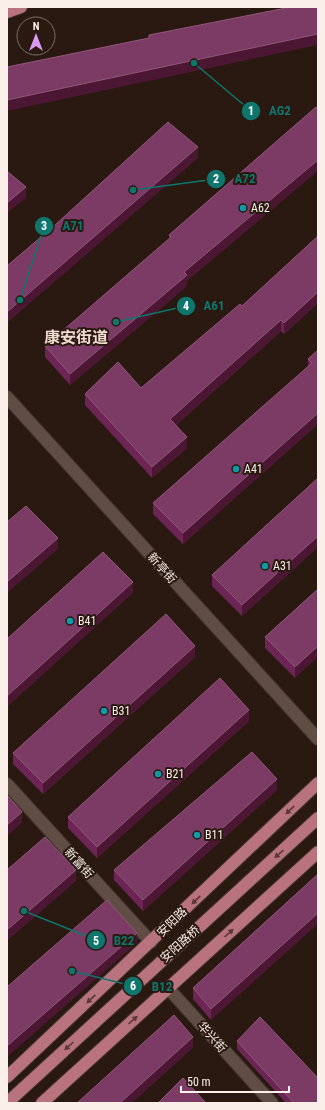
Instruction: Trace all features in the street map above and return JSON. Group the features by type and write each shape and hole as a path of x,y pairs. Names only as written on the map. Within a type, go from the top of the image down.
{"main road":[{"path":"7,12 21,7"},
{"name":"安阳路","path":"7,1077 318,783"},
{"name":"安阳路桥","path":"7,1103 318,818"},
{"path":"42,1103 318,852"}],"street":[{"name":"新亭街","path":"7,397 318,739"},
{"name":"新富街","path":"7,784 151,942"},
{"name":"华兴街","path":"168,988 272,1103"}],"building":[{"path":"291,7 318,7 318,34 7,100 7,67 149,38 149,35"},
{"path":"316,107 318,108 318,160 184,272 187,275 70,374 45,346 171,237 169,235"},
{"path":"168,122 198,147 7,312 7,266 55,225"},
{"path":"7,171 26,187 7,203"},
{"path":"318,236 318,292 284,323 281,320 170,419 187,437 152,467 85,394 118,362 141,388 240,304 242,306"},
{"name":"A41","path":"318,350 318,413 183,533 153,503 312,363 308,359"},
{"name":"A31","path":"318,478 318,536 242,605 212,575"},
{"path":"26,506 58,538 7,582 7,522"},
{"name":"B41","path":"103,552 133,582 7,696 7,639"},
{"path":"318,589 318,646 295,667 265,637"},
{"name":"B31","path":"166,614 195,646 43,783 13,753"},
{"name":"B21","path":"220,678 249,710 97,847 68,817"},
{"name":"B11","path":"252,752 277,779 143,900 114,870"},
{"path":"7,795 22,812 7,825"},
{"path":"45,837 76,870 7,930 7,870"},
{"path":"318,874 318,913 211,1009 193,988"},
{"path":"107,900 137,933 7,1046 7,987"},
{"path":"174,1015 193,1037 120,1103 77,1103"},
{"path":"260,1017 318,1078 318,1103 294,1103 237,1041"},
{"path":"183,1078 206,1103 160,1103 159,1102"}],"place":[{"name":"AG2","path":"194,63"},
{"name":"A72","path":"133,190"},
{"name":"A62","path":"243,208"},
{"name":"A71","path":"20,300"},
{"name":"A61","path":"116,322"},
{"name":"A41","path":"236,469"},
{"name":"A31","path":"265,566"},
{"name":"B41","path":"70,621"},
{"name":"B31","path":"104,711"},
{"name":"B21","path":"158,774"},
{"name":"B11","path":"197,835"},
{"name":"B22","path":"24,911"},
{"name":"B12","path":"72,971"}],"district":[{"name":"康安街道","path":"76,337"}]}
